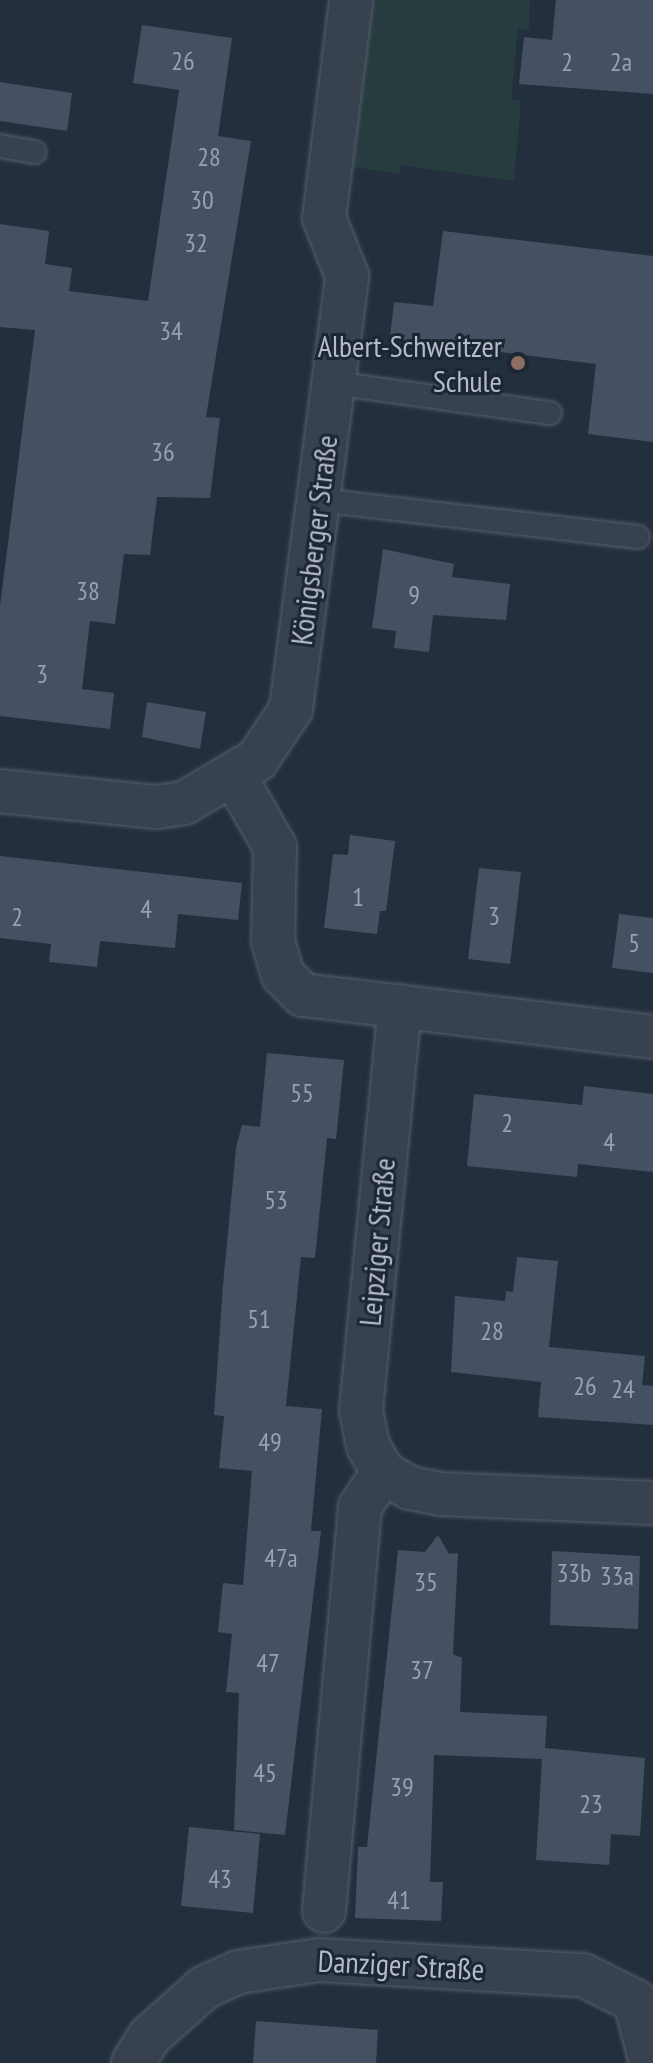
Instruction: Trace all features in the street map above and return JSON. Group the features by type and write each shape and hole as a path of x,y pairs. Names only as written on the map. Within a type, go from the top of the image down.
{"street":[{"name":"Königsberger Straße","path":"0,791 156,807 184,803 235,777 276,737 291,709 347,276 324,218 351,0"},
{"path":"235,777 275,847 273,941 283,975 303,995 653,1037"},
{"name":"Leipziger Straße","path":"383,1472 368,1446 361,1410 400,1006"},
{"path":"324,1911 360,1507 383,1472 410,1488 440,1494 653,1503"},
{"name":"Danziger Straße","path":"133,2063 150,2036 205,1987 238,1972 319,1960 583,1975 635,2001 651,2063"}],"lane":[{"path":"0,146 34,152"},
{"path":"333,383 550,413"},
{"path":"318,500 638,537"}],"green space":[{"path":"373,0 530,0 529,30 518,29 511,99 521,101 514,181 401,165 399,174 353,167"}],"building":[{"path":"556,0 653,0 653,94 519,84 524,37 552,40"},
{"path":"142,25 232,38 218,136 251,141 206,417 220,418 210,498 157,497 150,555 124,554 115,624 90,621 82,689 114,693 110,729 0,716 0,606 35,330 0,327 0,224 49,231 45,264 72,268 69,291 148,301 179,90 133,83"},
{"path":"0,82 72,93 67,131 0,121"},
{"path":"443,231 653,256 653,442 588,434 596,364 390,338 394,302 433,306"},
{"path":"383,549 454,564 452,577 510,584 506,620 433,615 429,652 394,648 396,631 372,628"},
{"path":"147,702 206,712 200,749 142,737"},
{"path":"350,835 395,841 386,911 380,911 377,934 324,928 333,854 348,855"},
{"path":"0,856 242,883 238,920 178,914 175,948 100,941 97,967 49,962 51,944 0,938"},
{"path":"479,868 521,872 510,964 468,959"},
{"path":"619,914 653,918 653,973 612,968"},
{"path":"267,1053 344,1060 336,1139 327,1138 315,1258 301,1257 286,1406 322,1409 311,1531 321,1531 285,1835 234,1830 239,1693 226,1692 232,1634 218,1632 223,1583 243,1585 252,1471 219,1468 224,1416 214,1415 223,1285 236,1148 242,1125 260,1127"},
{"path":"584,1086 653,1094 653,1172 578,1164 577,1177 467,1166 474,1094 582,1105"},
{"path":"517,1257 558,1261 549,1347 645,1356 642,1385 653,1386 653,1425 538,1417 541,1382 451,1372 455,1296 505,1301 506,1291 513,1292"},
{"path":"438,1535 449,1554 458,1553 453,1654 462,1658 460,1712 547,1716 545,1748 645,1758 640,1836 611,1834 609,1865 536,1860 542,1759 434,1755 430,1882 443,1882 441,1921 355,1918 358,1847 367,1847 398,1550 425,1552"},
{"path":"552,1551 640,1556 638,1629 550,1625"},
{"path":"189,1827 260,1834 253,1913 181,1906"},
{"path":"256,2021 378,2030 376,2063 253,2063"}],"place":[{"name":"Albert-Schweitzer Schule","path":"518,363"}]}
